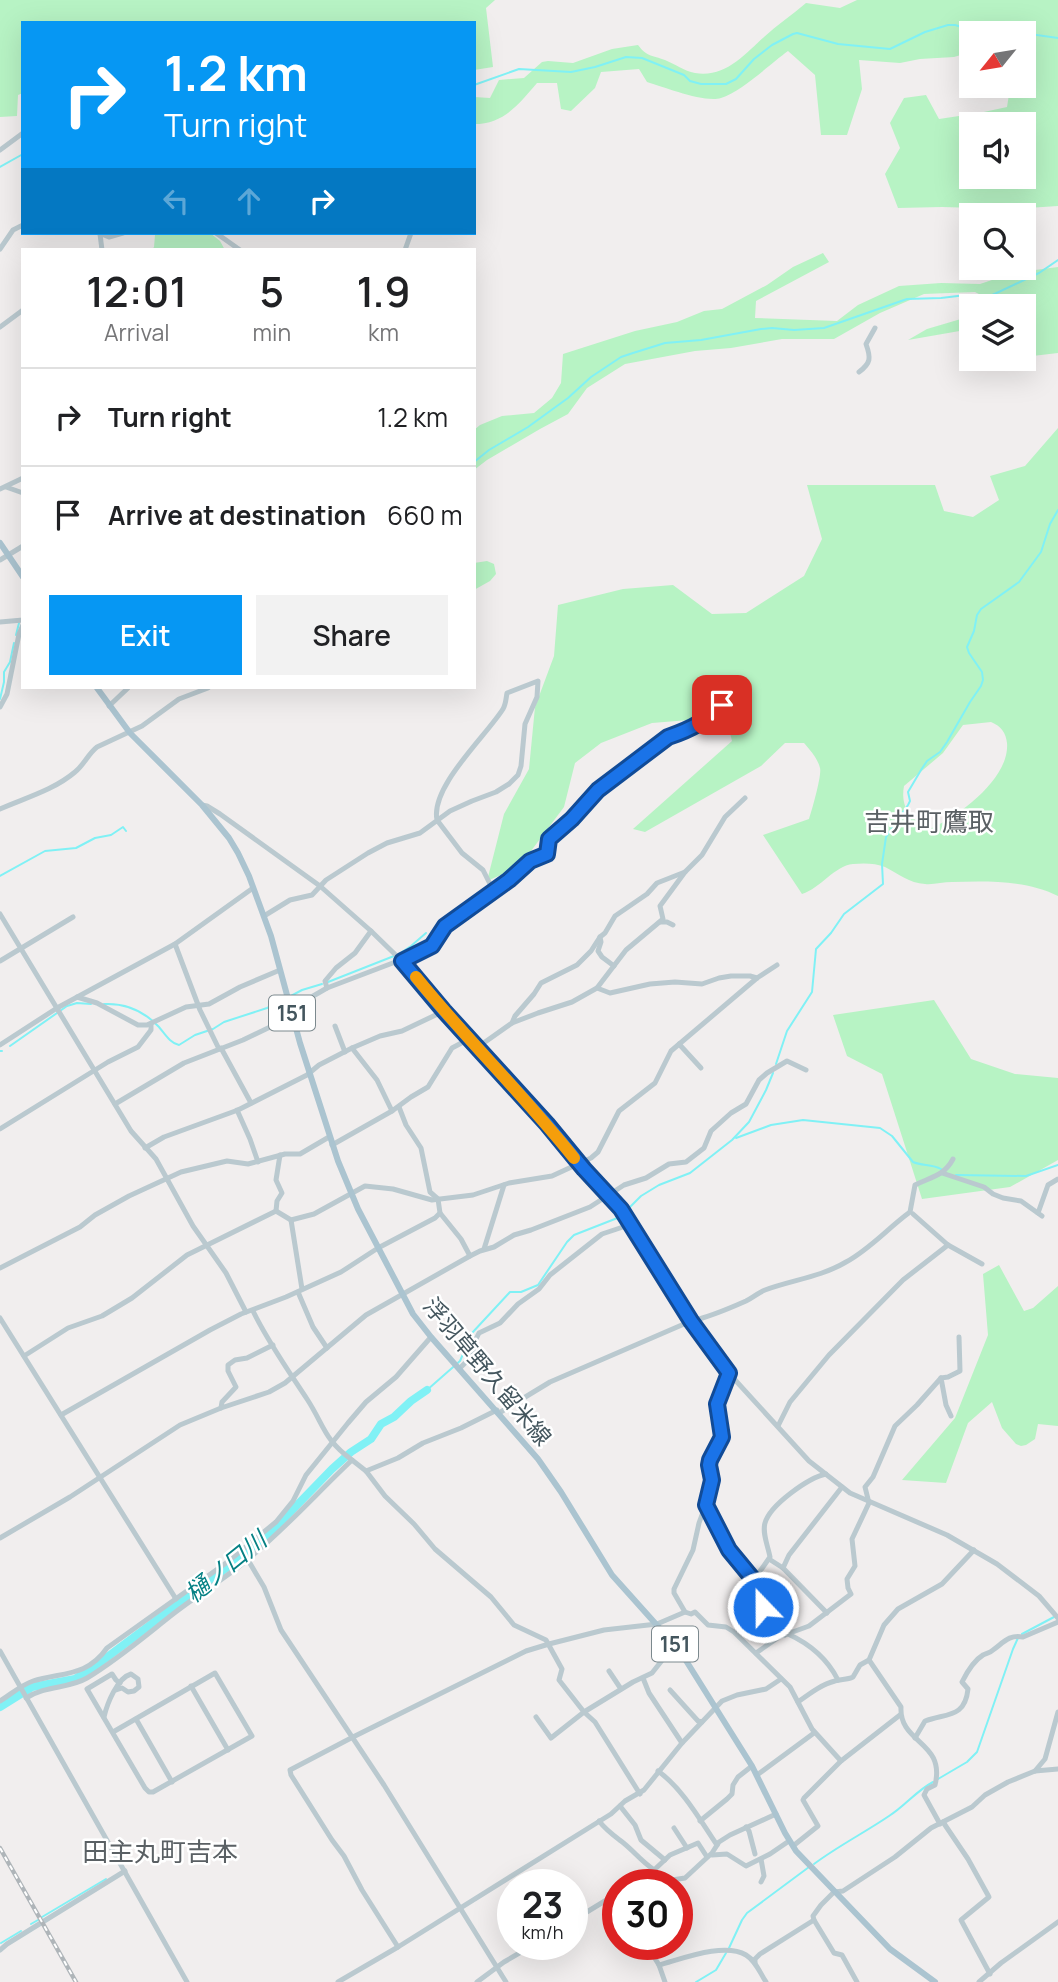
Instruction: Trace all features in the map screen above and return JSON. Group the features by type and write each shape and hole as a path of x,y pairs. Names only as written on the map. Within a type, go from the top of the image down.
{"main road":[{"path":"0,543 21,573"},
{"name":"浮羽草野久留米線","path":"98,689 130,733 202,805 229,838 254,888 264,916 329,1137 351,1194 414,1314 431,1338 550,1475 612,1575 675,1644 752,1766 791,1844 809,1867 890,1950 935,1982"}],"street":[{"path":"0,150 21,134"},
{"path":"0,249 13,230 21,226"},
{"path":"219,235 237,248"},
{"path":"0,327 21,311"},
{"path":"859,372 869,365 871,357 866,344 875,328"},
{"path":"2,488 21,479"},
{"path":"2,488 7,486 21,492"},
{"path":"0,560 21,547"},
{"path":"0,622 21,623"},
{"path":"0,707 6,694 21,629"},
{"path":"264,916 290,900 312,895 320,886 368,853 387,843 420,833 437,820 471,801 496,792 518,775 525,724 537,697 538,681 507,693 503,709 452,776 435,814 437,820 462,853 483,870 493,890"},
{"path":"109,706 127,689"},
{"path":"0,809 47,790 78,770 94,749 130,733 172,703 206,689"},
{"path":"115,1104 177,1067 293,1015 326,985 402,961 432,946 445,926 509,880 530,861 547,854 549,839 572,819 598,790 668,737 712,715 722,705"},
{"path":"478,1047 512,1023 572,1002 597,988 626,950 663,919 660,906 685,872 702,855 725,817 745,798"},
{"path":"202,805 220,814 320,886 402,961 621,1209 691,1321 729,1373 809,1461 842,1487 869,1503 947,1535 974,1550 1025,1584 1049,1606 1058,1620 1023,1637 1005,1639 989,1654 983,1655 969,1668 962,1682 968,1689 967,1701 954,1714 925,1721 915,1738"},
{"path":"512,1023 541,983 577,965 591,951 615,916 647,894 657,883 685,872"},
{"path":"0,1045 59,1011 77,997 175,944 254,888"},
{"path":"0,914 131,1131 156,1159 193,1226 309,1401 332,1443 366,1471 385,1496 435,1549 491,1597 514,1625 540,1636 549,1643 562,1669 559,1680 595,1722 640,1794"},
{"path":"0,961 74,917"},
{"path":"660,922 673,925"},
{"path":"326,985 336,968 355,953 371,931"},
{"path":"600,937 598,951 614,966"},
{"path":"175,944 198,1006 251,1103"},
{"path":"276,1211 291,1220 314,1214 362,1187 369,1186 393,1189 432,1200 479,1194 522,1180 552,1176 592,1158 598,1152 619,1111 655,1083 671,1051 776,965"},
{"path":"77,997 100,1004 138,1025 153,1023 186,1007 209,1004 240,987 281,970"},
{"path":"597,988 610,993 650,984 702,984 731,976 750,975 757,978"},
{"path":"145,1148 164,1137 237,1110 352,1048 380,1036 402,1031 444,1011"},
{"path":"0,1129 94,1070 138,1047 152,1030 153,1023"},
{"path":"335,1026 345,1052"},
{"path":"332,1145 399,1107 428,1087 452,1048 469,1039"},
{"path":"679,1044 701,1068"},
{"path":"352,1048 377,1080 392,1111"},
{"path":"0,1538 180,1425 269,1392 292,1378 357,1321 470,1256 494,1247 514,1235 573,1214 624,1185 646,1178 669,1164 686,1162 704,1148 711,1131 732,1112 746,1104 759,1080 767,1073 787,1061 806,1070"},
{"path":"399,1107 406,1125 421,1148 430,1192 438,1199 440,1213 461,1239 470,1256"},
{"path":"237,1110 258,1161"},
{"path":"0,1268 80,1227 95,1215 129,1196 181,1172 227,1161 248,1164 280,1155 300,1154 329,1137"},
{"path":"276,1211 277,1201 282,1193 276,1180 280,1155"},
{"path":"366,1471 398,1458 423,1443 498,1412 550,1381 691,1321 706,1318 764,1290 808,1279 845,1263 909,1212 915,1185 942,1173 953,1159"},
{"path":"942,1173 984,1186 1003,1198 1021,1200 1040,1214 1048,1185 1058,1179"},
{"path":"484,1249 504,1185"},
{"path":"24,1356 68,1328 102,1316 124,1303 187,1255 206,1244 276,1211"},
{"path":"61,1415 210,1329 341,1272 440,1213"},
{"path":"913,1214 948,1245 982,1264"},
{"path":"291,1220 300,1290 313,1327 327,1348"},
{"path":"457,1365 467,1363 472,1356 479,1333 500,1323 518,1304 539,1289 550,1275 602,1234 632,1224"},
{"path":"778,1426 790,1402 829,1355 902,1280 948,1245"},
{"path":"0,1318 176,1599"},
{"path":"755,1653 771,1641 809,1626 851,1594 847,1579 855,1566 852,1539 869,1503 865,1486 873,1477 895,1426 941,1378 960,1371 959,1337"},
{"path":"23,1693 35,1680 83,1680 221,1581 276,1522 293,1501 306,1475 366,1402 396,1377 431,1338"},
{"path":"221,1408 222,1402 236,1387 228,1365 273,1345"},
{"path":"729,1373 717,1404 722,1437 710,1460 712,1480 706,1505 693,1550 674,1593 685,1612 695,1612 708,1625 726,1627 734,1632 790,1687 814,1733 841,1761"},
{"path":"941,1378 951,1416"},
{"path":"0,1702 65,1680 176,1599 275,1536 351,1459"},
{"path":"826,1474 807,1482 771,1510 764,1525 769,1559 759,1571 758,1579 764,1611 786,1634 818,1652 838,1680"},
{"path":"783,1568 789,1555 842,1487"},
{"path":"706,1505 729,1550 759,1588"},
{"path":"798,1702 823,1686 853,1678 860,1665 869,1660 884,1625 891,1616 898,1609 942,1584 974,1550"},
{"path":"244,1556 264,1587 282,1630 353,1737 506,1982"},
{"path":"769,1559 783,1568 827,1613"},
{"path":"398,1948 362,1891 344,1856 289,1773 290,1770 526,1651 604,1630 657,1624 685,1612"},
{"path":"148,1620 154,1628"},
{"path":"115,1644 121,1653"},
{"path":"536,1717 551,1738 584,1712 652,1673 675,1644"},
{"path":"0,1651 187,1982"},
{"path":"869,1660 901,1707 906,1728 929,1749 939,1771 935,1785 927,1789 924,1795 968,1859 989,1897 961,1920 990,1973"},
{"path":"609,1671 621,1689"},
{"path":"113,1732 215,1672 252,1736 172,1782 149,1792 87,1689 113,1674 120,1683"},
{"path":"104,1717 106,1708 116,1690 120,1683 125,1677 131,1674 137,1678 139,1686 132,1692 122,1688 116,1690"},
{"path":"643,1678 649,1693 681,1743"},
{"path":"338,1982 398,1948 640,1794 681,1743 728,1698 766,1689 781,1679"},
{"path":"191,1686 228,1750"},
{"path":"670,1690 698,1721 702,1721"},
{"path":"1035,1771 1045,1759 1058,1712"},
{"path":"708,1856 727,1854 746,1866 791,1844 818,1826 804,1798 841,1761 901,1715"},
{"path":"135,1720 172,1782"},
{"path":"757,1775 814,1733"},
{"path":"700,1821 732,1794 738,1777 752,1766"},
{"path":"857,1982 842,1955 834,1953 814,1920 813,1916 834,1892 843,1891 895,1857 931,1828 971,1807 985,1795 1008,1782 1035,1771 1058,1769"},
{"path":"658,1771 670,1780 717,1846"},
{"path":"620,1805 641,1840 665,1860"},
{"path":"693,1872 730,1835 776,1814"},
{"path":"601,1820 605,1829 651,1869"},
{"path":"746,1827 755,1854"},
{"path":"674,1828 687,1848"},
{"path":"655,1869 670,1854 698,1843 708,1856"},
{"path":"761,1859 764,1876 761,1882"},
{"path":"0,1950 125,1871"},
{"path":"755,1964 755,1959 760,1954 814,1920"},
{"path":"979,1982 1058,1922"},
{"path":"659,1965 709,1952 729,1950 746,1955 766,1982"},
{"path":"477,1982 509,1960"},
{"path":"656,1960 665,1982"}],"green space":[{"path":"0,0 495,0 486,8 493,67 476,70 476,21 21,21 21,94 18,95 17,116 0,117"},
{"path":"857,0 1058,0 1058,206 1036,207 1036,203 959,203 959,207 898,208 885,174 900,148 890,123 904,98 926,95 939,119 959,116 959,189 1036,189 1036,112 984,112 1007,107 1008,98 1036,98 1036,21 959,21 959,56 954,57 900,63 859,60 862,89 847,135 821,135 815,75 788,51 746,84 721,98 695,96 647,82 639,69 601,72 595,88 571,111 561,109 557,83 537,83 502,117 476,124 476,97 490,98 499,80 524,78 542,62 573,63 612,49 638,45 647,54 687,71 706,74 733,64 806,3 840,8"},
{"path":"155,235 212,235 224,248 153,248"},
{"path":"823,253 829,262 756,301 755,318 837,321 858,305 899,286 1036,280 1036,270 1058,267 1058,353 1036,356 1036,294 924,294 880,313 834,339 782,339 625,364 587,388 568,414 476,468 476,428 502,416 534,413 552,398 561,383 563,354 635,331 677,322 704,311 722,309 767,285 793,267"},
{"path":"959,320 959,331 908,340 927,329"},
{"path":"1058,428 1058,896 1033,887 1006,883 919,883 881,866 865,863 846,866 802,894 763,835 809,819 820,768 804,743 785,743 761,766 645,832 633,829 732,741 726,717 652,723 601,743 575,763 564,807 519,867 487,881 504,814 529,769 535,707 554,656 558,605 623,589 673,585 712,614 746,613 804,576 822,539 807,485 935,485 944,511 973,517 999,500 990,476 1025,466","holes":["991,722 1002,730 1007,743 1006,756 992,782 969,805 932,828 913,818 904,801 904,786 943,753 963,725"]},
{"path":"487,561 494,564 496,574 476,589 476,563"},
{"path":"934,1000 971,1059 1015,1074 1058,1078 1058,1160 1010,1187 922,1199 882,1074 847,1056 833,1015"},
{"path":"999,1265 1024,1311 1033,1308 1058,1286 1058,1426 1038,1424 1035,1439 1021,1446 1002,1428 992,1402 968,1423 946,1483 902,1480 955,1418 988,1335 983,1274"}],"waterway":[{"path":"476,84 519,69 571,72 626,57 642,58 701,84 726,84 736,79 754,59 772,45 797,33 838,44 890,49 925,32 948,25 978,32 1001,30 1058,38"},
{"path":"0,167 21,155"},
{"path":"476,460 528,427 621,357 665,343 701,340 761,329 824,328 907,299 966,295 988,297 1039,273 1058,260"},
{"path":"776,1064 787,1031 812,992 816,949 844,914 883,884 882,864 886,837 910,801 908,792 927,761 940,752 947,742 981,686 982,672 967,647 977,615 981,609 1019,582 1041,552 1050,524 1058,510"},
{"path":"16,635 19,623"},
{"path":"0,699 4,672 10,662 14,643"},
{"path":"0,876 45,851 76,848 95,838 111,835 123,827 126,831"},
{"path":"399,954 426,933"},
{"path":"328,982 394,956"},
{"path":"289,997 322,984"},
{"path":"104,1004 119,1005 141,1012 170,1040 179,1045 224,1022 284,1000"},
{"path":"10,1046 67,1006 77,1003 91,1004"},
{"path":"427,1390 460,1361 472,1333 510,1292 521,1292 538,1285 574,1235 620,1217 641,1196 659,1185 690,1173 732,1140 749,1122 773,1073"},
{"path":"736,1138 771,1125 803,1120 880,1128 892,1136 913,1162 941,1169"},
{"path":"956,1175 1026,1176 1058,1165"},
{"name":"樋ノ口川","path":"0,1707 32,1687 75,1679 94,1667 253,1548 332,1469 371,1439 381,1424 427,1390"},
{"path":"1022,1634 1054,1617"},
{"path":"938,1779 967,1762 977,1752 1018,1638"},
{"path":"814,1864 895,1812 933,1782"},
{"path":"729,1948 747,1913 809,1867"},
{"path":"42,1917 106,1879"},
{"path":"31,1924 38,1920"},
{"path":"1,1943 21,1931"},
{"path":"696,1982 716,1970 726,1953"}],"railway":[{"path":"0,1848 76,1982"}],"slow traffic":[{"path":"416,977 574,1158"}],"district":[{"name":"吉井町鷹取","path":"929,821"},
{"name":"田主丸町吉本","path":"160,1851"}],"route":[{"path":"722,705 712,715 668,737 598,790 572,819 549,839 547,854 530,861 509,880 445,926 432,946 402,961 621,1209 691,1321 729,1373 717,1404 722,1437 710,1460 712,1480 706,1505 729,1550 757,1584 763,1607"}]}
